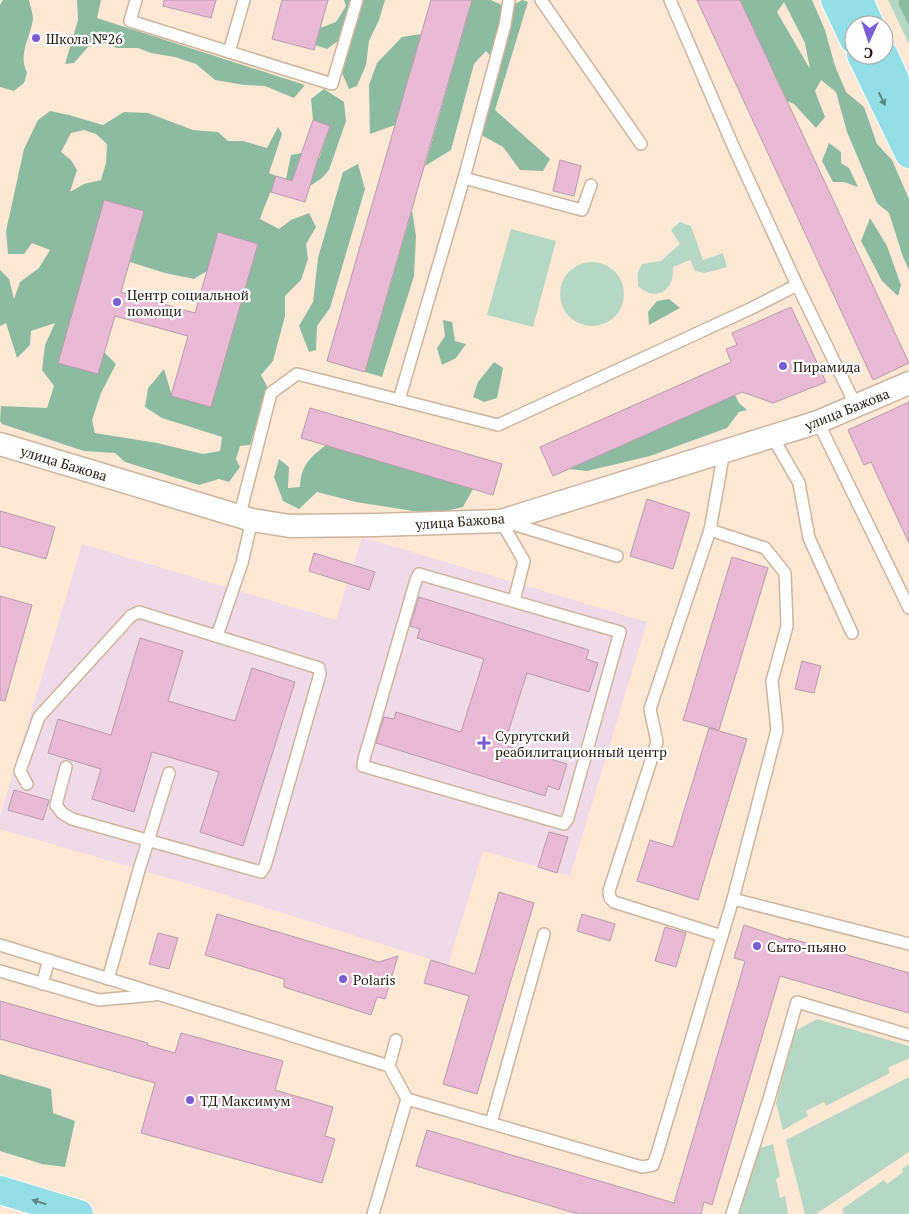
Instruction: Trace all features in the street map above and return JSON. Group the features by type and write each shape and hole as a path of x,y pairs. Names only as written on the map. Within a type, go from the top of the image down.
{"main road":[{"path":"835,0 844,19"},
{"path":"859,0 866,15"},
{"path":"866,65 909,154"},
{"path":"889,65 909,110"},
{"path":"0,1190 79,1214"}],"street":[{"name":"улица Бажова","path":"0,444 246,519 290,526 501,521 818,422 909,383"}],"lane":[{"path":"136,0 130,21 332,84 357,0"},
{"path":"229,52 244,0"},
{"path":"399,400 464,178 505,25 508,0"},
{"path":"541,0 641,144"},
{"path":"670,0 734,148 797,285 856,406"},
{"path":"464,178 582,210 591,185"},
{"path":"217,636 242,563 246,519 271,392 298,374 498,426 752,308 797,285"},
{"path":"818,422 909,608"},
{"path":"772,436 799,483 809,538 852,633"},
{"path":"722,936 614,902 610,898 609,891 657,742 650,709 710,530 724,451"},
{"path":"501,521 617,556"},
{"path":"501,521 524,560 514,601"},
{"path":"407,1099 642,1167 652,1165 657,1154 733,899 777,730 772,681 787,626 784,573 765,548 710,530"},
{"path":"419,574 514,601 620,632 568,818 564,824 363,766 419,574"},
{"path":"27,784 20,771 40,718 132,616 139,612 319,668 320,674 265,866 261,872 148,842 72,819 62,813 56,805 66,767"},
{"path":"108,979 170,773"},
{"path":"733,899 909,944"},
{"path":"491,1123 544,934"},
{"path":"0,944 389,1066"},
{"path":"42,984 49,960"},
{"path":"0,971 99,1000 160,995"},
{"path":"732,1214 797,1002 909,1035"},
{"path":"373,1214 407,1099 389,1066 396,1040"}],"shaded area":[{"path":"362,537 647,622 570,876 483,851 448,965 203,888 0,829 0,816 82,544 336,620"}],"green space":[{"path":"3,0 29,0 33,17 24,52 27,73 24,83 14,91 0,87 0,5"},
{"path":"77,0 101,0 97,18 305,85 294,98 265,86 244,85 215,80 196,64 175,57 151,53 138,48 117,48 97,40 74,63 65,64 78,20"},
{"path":"344,0 385,0 379,20 369,41 366,65 357,86 349,89 342,73 338,41 327,49 315,45 320,28 336,22 346,6"},
{"path":"472,0 491,0 508,8 522,0 528,2 495,110 550,159 543,171 520,170 503,147 483,136 480,107 494,84 501,67 486,51 474,64 451,150 425,166"},
{"path":"740,0 812,0 825,30 835,66 846,92 864,107 877,144 892,160 909,199 909,270 889,213 877,203 847,132 836,92 821,80 815,91 825,117 816,128 794,104 787,101","holes":["784,2 805,43 810,69 777,12"]},
{"path":"888,0 909,0 909,44"},
{"path":"899,0 909,0 909,25 899,6"},
{"path":"421,34 395,125 370,134 369,85 377,63 402,37"},
{"path":"324,89 344,102 346,121 329,170 322,178 310,186 286,179 291,155 302,153 319,159 330,126 313,120 311,99"},
{"path":"50,111 103,125 124,112 148,113 193,130 218,132 228,141 243,141 267,148 278,127 282,134 269,173 276,176 260,219 279,229 291,220 309,213 316,227 306,244 308,259 301,280 285,296 285,316 273,361 261,375 268,388 250,445 240,446 236,459 240,467 229,482 219,479 199,485 125,462 115,453 84,451 2,424 0,421 1,406 47,408 54,386 42,370 45,345 55,323 31,331 30,345 17,358 6,323 0,326 0,270 9,279 14,299 20,282 39,268 50,250 32,243 24,254 8,254 6,231 24,149 38,120","holes":["84,130 96,134 107,144 106,163 101,180 84,184 70,192 77,170 71,160 61,152 71,133","144,211 130,262 165,273 194,279 207,271 218,232 258,244 211,406 172,396 164,369 148,388 145,407 162,418 222,437 220,451 203,454 157,443 95,433 92,420 101,393 116,364 104,352 98,374 58,363"]},
{"path":"829,143 841,152 841,163 849,168 858,187 844,182 833,182 822,161"},
{"path":"358,164 365,189 330,308 317,326 316,350 309,352 299,326 313,302 318,258 343,172"},
{"path":"412,210 416,236 414,276 382,377 365,372"},
{"path":"870,218 887,246 901,285 898,296 882,281 861,241"},
{"path":"680,222 691,226 703,260 723,253 727,267 705,273 695,271 690,260 673,267 671,283 665,290 657,294 649,293 638,286 638,272 642,264 661,261 680,244 671,230"},
{"path":"511,229 556,241 533,327 487,315"},
{"path":"586,262 598,262 615,271 622,282 624,294 622,306 615,317 598,326 586,326 574,321 565,312 560,300 560,288 565,276 574,267"},
{"path":"669,299 680,308 649,325 648,312 657,301"},
{"path":"443,320 452,322 455,341 466,344 456,358 442,365 437,348 445,336"},
{"path":"494,362 503,368 497,398 484,402 473,397 478,382"},
{"path":"735,395 739,403 747,410 739,412 727,428 650,456 587,471 569,469"},
{"path":"326,445 473,489 463,507 432,514 356,502 317,492 299,509 283,501 274,477 279,459 289,467 288,488 300,487 302,473 307,463"},
{"path":"817,1019 909,1046 909,1058 888,1068 890,1073 826,1106 824,1102 806,1111 808,1116 783,1130 776,1103 795,1031"},
{"path":"0,1074 51,1089 53,1113 75,1121 65,1167 42,1164 0,1151"},
{"path":"909,1077 909,1152 816,1214 805,1214 786,1140"},
{"path":"773,1144 780,1177 776,1179 780,1198 785,1196 788,1214 738,1214 757,1149"},
{"path":"909,1164 909,1214 843,1214 842,1209 884,1180 887,1184 903,1172 902,1169"}],"building":[{"path":"164,0 216,0 211,18 163,6"},
{"path":"282,0 328,0 314,50 272,39"},
{"path":"431,0 472,0 365,372 327,361"},
{"path":"697,0 740,0 909,363 873,380"},
{"path":"313,120 330,126 305,202 271,192 276,176 292,181"},
{"path":"560,160 581,166 574,196 553,191"},
{"name":"Центр социальной помощи","path":"104,200 144,211 121,292 195,313 218,232 258,244 211,407 171,396 188,336 115,316 98,374 58,363"},
{"path":"791,307 826,382 773,403 742,392 553,476 540,447 731,362 726,349 737,345 732,333"},
{"path":"909,402 909,543 871,462 864,465 848,430"},
{"path":"310,408 502,464 493,495 301,438"},
{"path":"647,499 690,513 673,569 630,556"},
{"path":"0,511 55,527 46,559 0,546"},
{"path":"314,553 375,572 369,590 309,571"},
{"path":"732,557 768,568 719,730 683,720"},
{"path":"0,596 32,605 5,701 0,700"},
{"path":"419,597 589,650 586,659 598,663 589,692 527,673 504,745 567,764 559,790 548,786 545,796 376,743 384,717 394,719 396,712 461,732 484,659 417,638 420,629 410,626"},
{"path":"140,638 183,651 168,701 235,721 252,668 295,682 243,846 200,832 219,772 152,752 134,812 92,799 101,769 48,753 58,719 111,735"},
{"path":"802,661 821,666 814,693 795,689"},
{"path":"709,728 747,739 698,900 637,881 650,840 673,847"},
{"path":"14,790 49,800 43,820 8,810"},
{"path":"549,832 568,837 557,873 538,867"},
{"path":"499,892 534,903 477,1094 443,1084 469,996 424,983 431,960 475,974"},
{"path":"217,914 379,962 398,956 385,999 377,997 371,1015 284,987 284,979 205,955"},
{"path":"582,914 615,924 610,941 577,931"},
{"path":"744,925 789,940 789,938 909,973 909,1013 780,976 712,1205 704,1202 701,1214 578,1214 416,1166 427,1130 674,1203 745,961 734,958"},
{"path":"665,927 686,933 676,967 655,961"},
{"path":"158,933 178,938 169,969 149,964"},
{"path":"0,1001 148,1043 147,1045 175,1053 181,1033 283,1061 275,1090 333,1107 325,1136 335,1139 322,1183 141,1133 155,1083 0,1039"}],"place":[{"name":"Школа №26","path":"36,38"},
{"name":"Центр социальной помощи","path":"117,302"},
{"name":"Пирамида","path":"783,366"},
{"name":"Сургутский реабилитационный центр","path":"484,743"},
{"name":"Сыто-пьяно","path":"757,946"},
{"name":"Polaris","path":"343,979"},
{"name":"ТД Максимум","path":"190,1100"}]}
